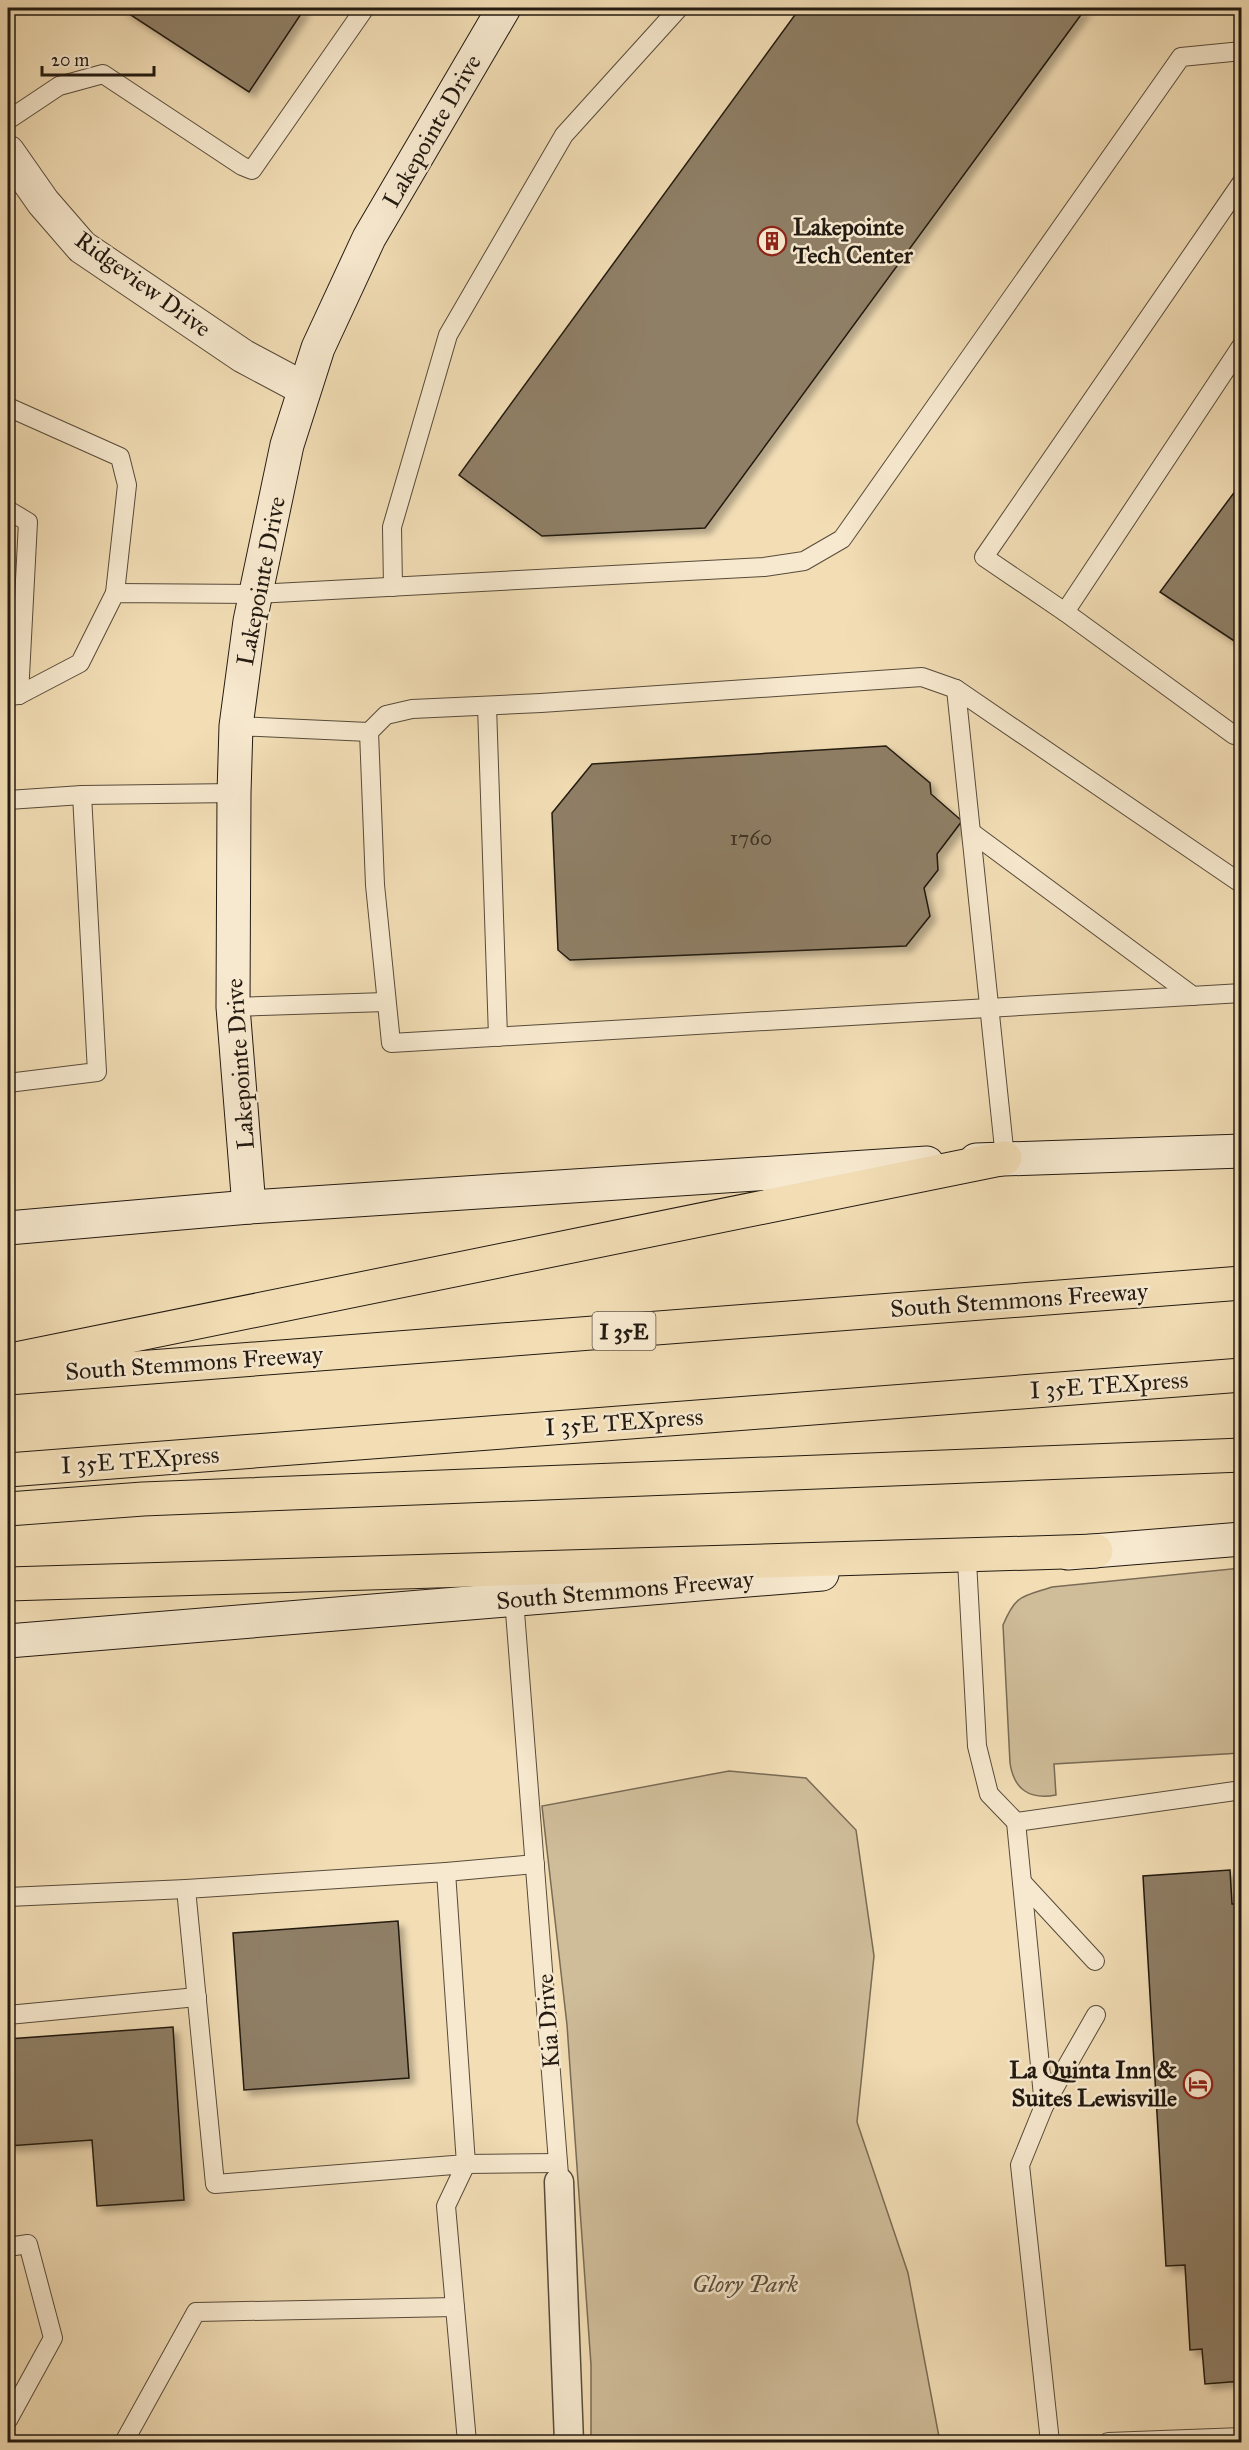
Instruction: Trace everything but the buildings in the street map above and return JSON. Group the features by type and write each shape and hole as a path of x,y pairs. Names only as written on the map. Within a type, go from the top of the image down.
{"highway":[{"path":"8,1361 1005,1158"},
{"name":"South Stemmons Freeway","path":"8,1378 1242,1283"},
{"name":"I 35E TEXpress","path":"8,1470 1242,1375"},
{"path":"8,1509 143,1499 1242,1455"},
{"path":"8,1584 1096,1551"}],"main road":[{"name":"Lakepointe Drive","path":"249,1207 233,1007 236,726 250,621 287,445 303,388 318,348 369,238 504,8"},
{"name":"Ridgeview Drive","path":"8,152 43,202 82,247 243,356 303,388"},
{"path":"8,1228 249,1207 1005,1158 1242,1151"},
{"name":"South Stemmons Freeway","path":"8,1641 1242,1539"}],"street":[{"name":"Kia Drive","path":"558,2173 569,2442"}],"lane":[{"path":"8,120 58,86 103,74 242,166 252,170 365,8"},
{"path":"393,587 392,527 448,335 564,135 679,8"},
{"path":"115,593 256,594 764,567 804,561 842,539 1181,57 1242,51"},
{"path":"1242,182 984,557 1065,612 1234,735 1242,734"},
{"path":"1065,612 1242,345"},
{"path":"8,407 120,457 127,485 115,593 80,663 13,696"},
{"path":"8,510 28,522 13,696"},
{"path":"236,726 369,732 386,716 412,709 922,678 956,689 1242,884"},
{"path":"956,689 1005,1158"},
{"path":"487,706 498,1037"},
{"path":"369,732 375,885 391,1043 1242,993"},
{"path":"8,800 82,795 234,793"},
{"path":"8,1083 97,1072 82,795"},
{"path":"971,832 1192,996"},
{"path":"233,1007 386,1002"},
{"path":"967,1562 977,1746 989,1794 1016,1822 1044,2106"},
{"name":"Kia Drive","path":"514,1599 558,2173"},
{"path":"1016,1822 1242,1790"},
{"path":"8,1897 186,1889 535,1864"},
{"path":"446,1872 466,2164 446,2206 467,2442"},
{"path":"1022,1882 1095,1961"},
{"path":"186,1889 215,2184 466,2164 558,2173"},
{"path":"8,2015 196,1997"},
{"path":"1050,2442 1020,2165 1044,2106 1096,2015"},
{"path":"8,2247 28,2244 53,2338 8,2420"},
{"path":"124,2442 195,2312 455,2307"},
{"path":"1108,2442 1242,2437"}],"green space":[{"path":"1241,1568 1241,1753 1054,1764 1056,1795 1038,1796 1019,1786 1010,1763 1003,1625 1016,1602 1027,1595 1052,1587"},
{"name":"Glory Park","path":"729,1771 806,1778 856,1830 874,1956 857,2122 908,2273 940,2442 591,2442 591,2365 567,2025 542,1806"}],"place":[{"name":"Lakepointe Tech Center","path":"772,241"},
{"name":"La Quinta Inn & Suites Lewisville","path":"1198,2084"}]}
